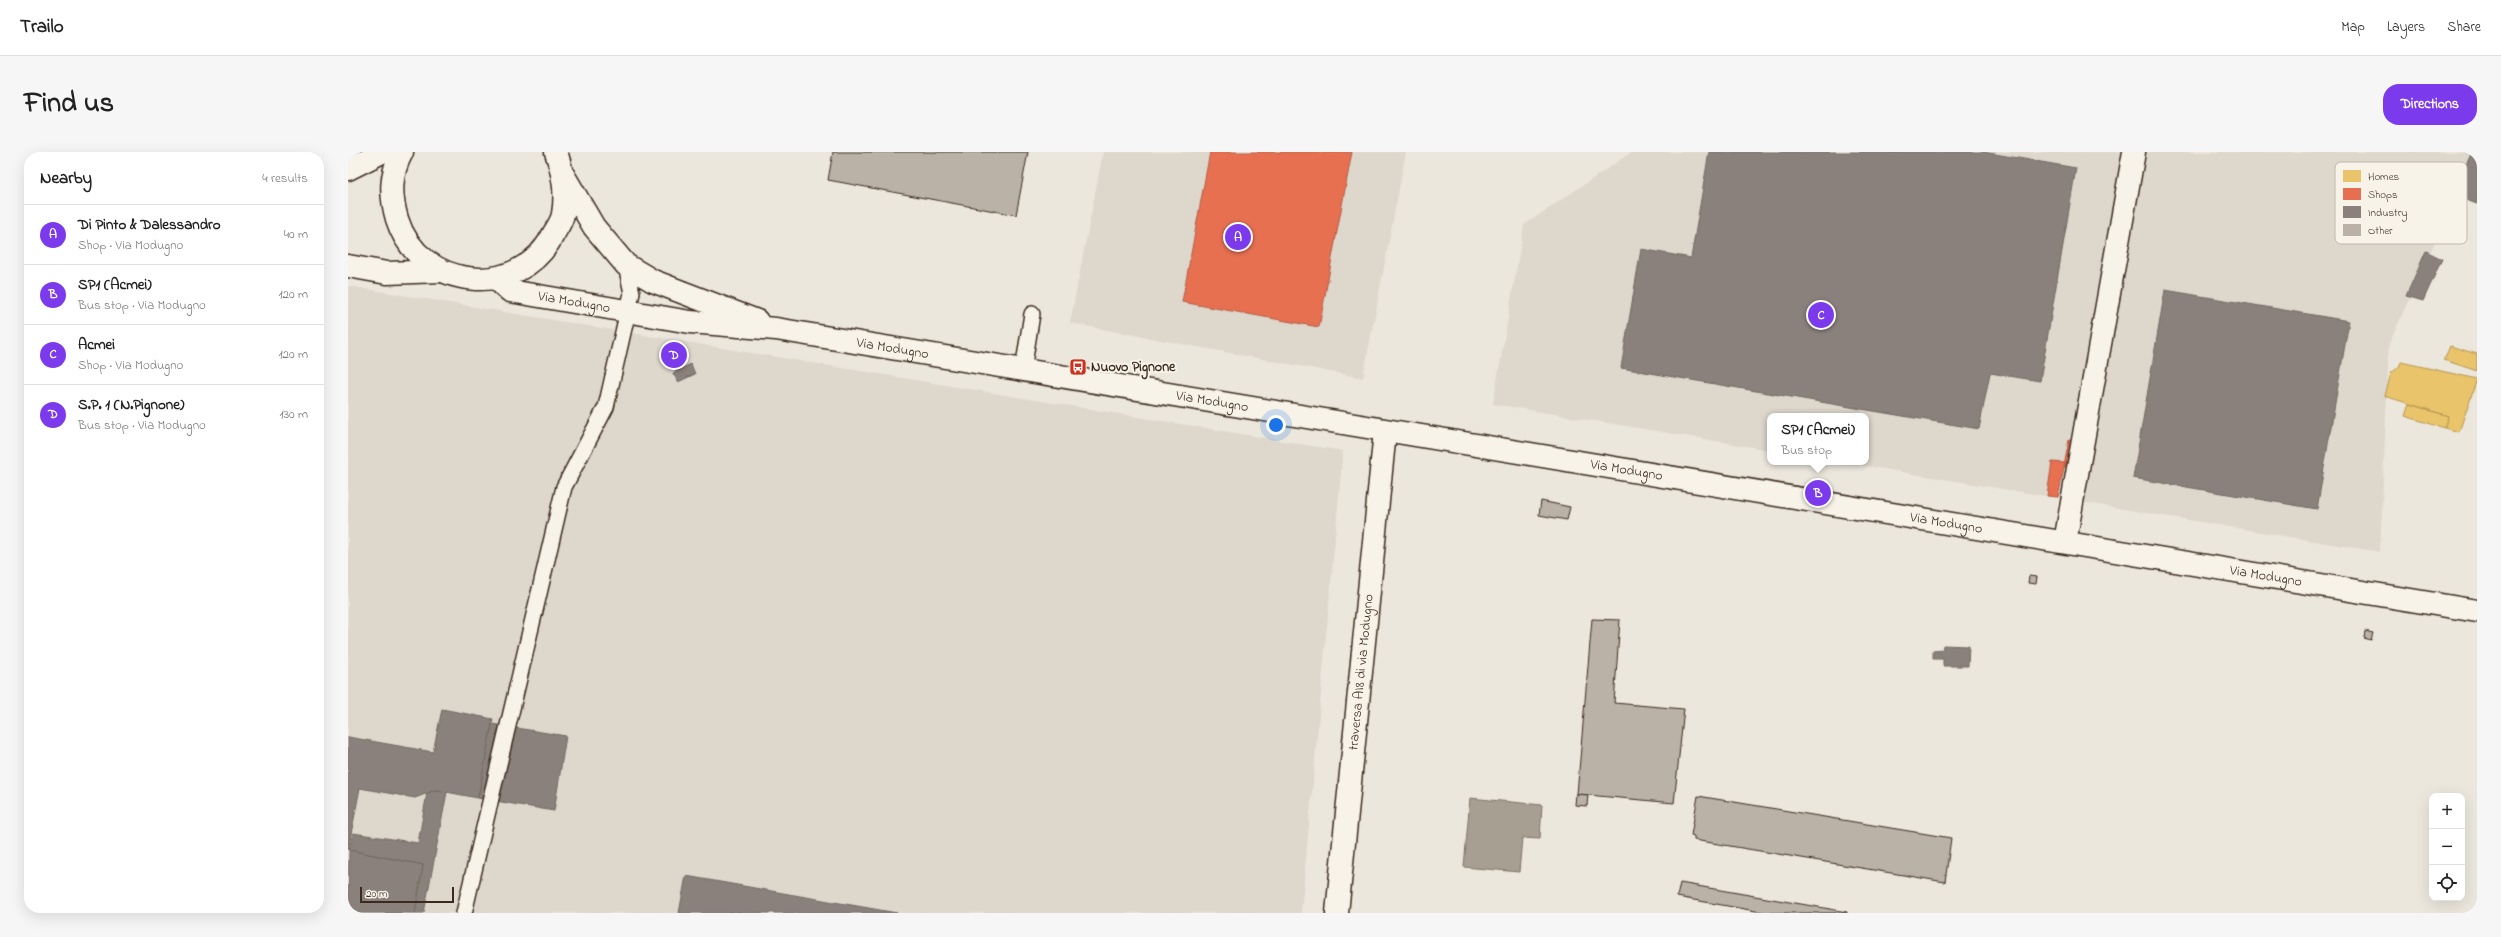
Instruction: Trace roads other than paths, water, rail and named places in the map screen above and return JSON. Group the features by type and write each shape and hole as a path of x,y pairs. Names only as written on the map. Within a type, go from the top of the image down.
{"street":[{"path":"348,169 382,152"},
{"path":"402,152 394,167 391,200 402,235 425,262 441,271 461,278 495,278 525,266 548,246 563,215 564,176 556,152"},
{"path":"2065,542 2134,152"},
{"name":"Via Modugno","path":"564,176 594,227 626,265 653,281 776,329"},
{"path":"348,266 387,273 441,271"},
{"name":"Via Modugno","path":"495,278 510,291 690,322 776,329 1385,432 2065,542 2477,611"},
{"name":"traversa AI8 di via Modugno","path":"1337,913 1385,432"}],"lane":[{"path":"464,913 564,487 606,407 632,293 626,265"},
{"path":"1023,370 1032,314"}],"place":[{"name":"Di Pinto & Dalessandro","path":"1238,237"},
{"name":"Acmei","path":"1821,315"},
{"name":"S.P. 1 (N.Pignone)","path":"674,355"},
{"name":"Nuovo Pignone","path":"1078,367"},
{"name":"SP1 (Acmei)","path":"1818,493"}]}
